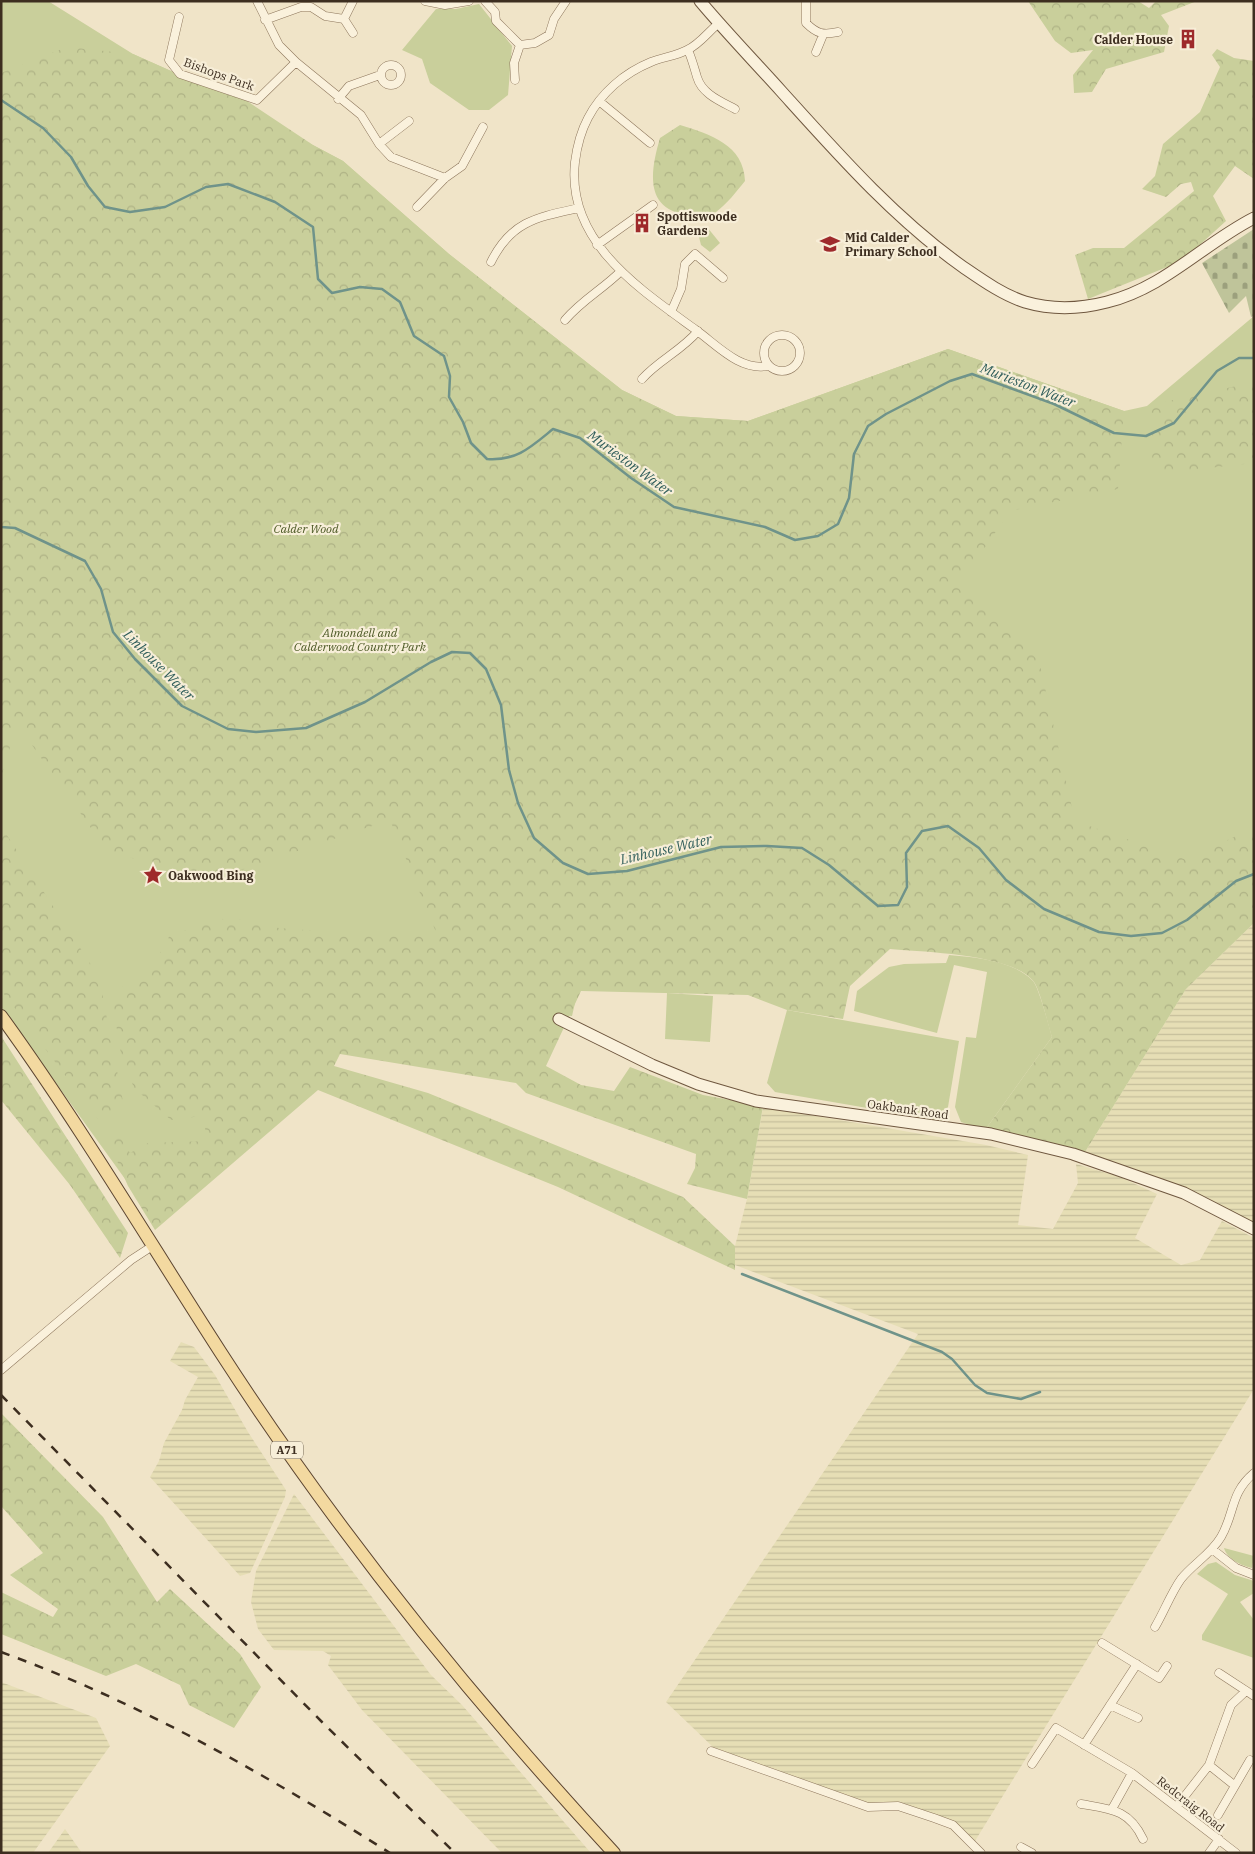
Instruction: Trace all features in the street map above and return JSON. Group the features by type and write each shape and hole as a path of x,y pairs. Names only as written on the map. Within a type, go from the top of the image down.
{"main road":[{"name":"A71","path":"1,1016 39,1068 154,1245 221,1354 346,1532 475,1696 543,1776 614,1853"}],"street":[{"path":"257,1 279,45 338,99 361,115 379,144 392,156 445,178"},
{"path":"344,19 353,1"},
{"path":"425,1 445,5 469,1"},
{"path":"485,1 495,12 496,21 520,45"},
{"path":"520,45 535,43 550,35 554,19 566,1"},
{"path":"700,1 845,159 908,223 936,248 978,278 1024,301 1048,307 1073,308 1106,302 1138,292 1166,277 1235,227 1254,218"},
{"path":"806,1 806,23 823,35 838,32"},
{"path":"265,20 301,8 311,7 324,16 344,19 353,33"},
{"name":"Bishops Park","path":"179,17 169,60 180,74 257,100 296,62"},
{"path":"719,23 688,50 652,61 632,71 612,86 588,118 578,141 574,173 579,208 587,228 597,245 621,271 670,312 733,358 758,368 768,366 780,371 786,371 796,364 800,352 794,339 780,334 770,338 763,348 768,366"},
{"path":"816,52 823,35"},
{"path":"515,80 514,62 520,45"},
{"path":"688,50 697,78 703,89 735,109"},
{"path":"338,99 349,86 380,75"},
{"path":"599,101 650,143"},
{"path":"379,144 410,121"},
{"path":"417,207 445,178 462,166 483,127"},
{"path":"597,245 653,205"},
{"path":"491,262 501,242 513,232 534,220 579,208"},
{"path":"670,312 681,289 685,264 695,254 723,278"},
{"path":"566,320 579,304 606,286 621,271"},
{"path":"642,379 657,363 684,347 698,331"},
{"path":"649,371 656,378"},
{"name":"Oakbank Road","path":"559,1019 652,1065 708,1087 756,1100 991,1134 1073,1154 1184,1193 1254,1229"},
{"path":"1,1370 131,1260 154,1245"},
{"path":"1155,1627 1182,1579 1212,1549 1225,1528 1236,1493 1243,1482 1254,1472"},
{"path":"1212,1549 1236,1568 1254,1575"},
{"path":"1102,1643 1159,1678 1167,1666"},
{"path":"1084,1745 1137,1664"},
{"path":"1219,1673 1254,1696"},
{"path":"1177,1806 1209,1765 1232,1705 1246,1691"},
{"path":"1110,1705 1138,1718"},
{"name":"Redcraig Road","path":"1032,1764 1056,1728 1132,1773 1236,1853"},
{"path":"711,1751 868,1807 898,1806 953,1825 981,1853"},
{"path":"1218,1815 1250,1760"},
{"path":"1209,1765 1234,1785"},
{"path":"1112,1809 1132,1773"},
{"path":"1081,1804 1112,1809 1136,1823 1143,1839"},
{"path":"1209,1853 1219,1840"},
{"path":"1021,1847 1032,1853"}],"shaded area":[{"path":"1254,923 1254,1224 1208,1198 1085,1152 1186,989"},
{"path":"763,1107 986,1145 1028,1155 1018,1225 1053,1229 1078,1183 1076,1164 1120,1177 1157,1194 1135,1238 1181,1265 1200,1260 1222,1221 1254,1238 1254,1389 975,1841 951,1821 899,1804 870,1805 858,1802 713,1747 666,1702 918,1334 735,1265 735,1246 747,1199"},
{"path":"181,1342 194,1347 215,1375 248,1432 286,1490 285,1497 250,1573 240,1576 150,1477 159,1461 164,1443 198,1377 170,1361"},
{"path":"294,1494 431,1675 462,1705 591,1853 502,1853 362,1710 328,1665 331,1656 323,1651 274,1650 258,1629 251,1602 256,1571"},
{"path":"1,1682 96,1718 110,1746 33,1853 1,1853"},
{"path":"65,1829 82,1853 48,1853"}],"green space":[{"name":"Calder Wood","path":"1,1 48,1 133,54 180,75 343,161 449,254 622,390 676,416 748,421 948,349 1124,411 1147,406 1254,316 1254,874 578,990 572,1016 325,995 159,1226 1,1007"},
{"path":"1028,1 1138,1 1149,8 1156,1 1197,1 1161,15 1169,26 1164,52 1106,69 1092,92 1074,93 1073,75 1093,50 1071,53 1055,41"},
{"path":"479,4 512,46 508,95 489,110 469,110 430,83 422,59 402,50 436,9 456,9"},
{"name":"Calder Wood","path":"67,47 133,54 180,75 244,99 313,145 343,161 449,254 622,390 676,416 748,421 948,349 1124,411 1118,489 1010,511 960,584 1039,661 1075,821 1187,860 1254,827 1254,923 1186,989 1085,1152 985,1130 1052,1037 1034,982 1023,973 1008,965 988,960 945,953 890,949 850,986 843,1019 787,1010 748,995 581,991 546,1066 581,1085 614,1091 630,1067 703,1095 763,1106 747,1199 687,1184 695,1168 696,1154 526,1093 516,1083 340,1054 334,1066 428,1093 683,1197 735,1246 735,1270 558,1187 318,1090 155,1230 128,1186 107,1138 117,1132 130,1153 148,1143 209,1141 201,1116 171,1120 134,1088 121,1054 110,988 132,986 149,973 170,935 229,917 279,928 331,932 436,932 390,820 215,879 108,852 17,724 1,777 1,73"},
{"path":"1217,49 1234,58 1254,61 1254,179 1235,166 1213,196 1226,221 1182,261 1088,299 1075,255 1093,248 1124,248 1194,191 1191,182 1181,184 1166,197 1142,189 1155,176 1163,144 1200,112 1220,67 1212,55"},
{"path":"680,125 713,137 732,150 739,158 745,181 728,202 713,214 700,216 675,212 664,206 654,188 654,164 660,138"},
{"path":"707,227 720,243 710,252 701,245 699,237"},
{"path":"1254,229 1254,316 1251,317 1246,296 1229,313 1202,263"},
{"path":"1254,382 1254,463 1154,474 1147,406"},
{"path":"1,826 99,977 124,1107 116,1114 98,1119 1,990"},
{"path":"949,955 994,961 1025,974 1033,981 1038,991 1052,1037 985,1130 961,1122 955,1107 966,1037 976,1038 987,972 954,965 937,1033 854,1011 857,991 889,967 904,964 946,963"},
{"path":"667,993 713,996 710,1042 665,1039"},
{"path":"787,1010 959,1041 948,1107 942,1121 775,1092 767,1083"},
{"path":"1,1036 128,1233 120,1258 70,1185 1,1100"},
{"path":"1,1413 103,1517 157,1602 170,1589 240,1654 261,1687 234,1728 189,1705 180,1685 136,1664 106,1676 1,1634 1,1592 53,1617 58,1609 10,1575 43,1553 1,1506"},
{"path":"1224,1548 1254,1556 1252,1568 1235,1561"},
{"path":"1216,1562 1235,1575 1254,1581 1254,1593 1240,1602 1254,1620 1254,1658 1202,1640 1202,1635 1228,1594 1197,1574 1208,1564"}],"waterway":[{"name":"Murieston Water","path":"1,100 43,128 71,157 88,186 105,207 130,212 165,207 206,187 228,184 275,202 313,227 318,279 332,293 360,287 382,289 400,302 414,336 444,356 450,376 449,397 463,422 471,443 487,459 507,458 523,452 553,429 580,438 631,478 674,507 765,527 795,540 818,536 838,524 849,498 854,454 868,426 886,414 950,381 972,374 1054,404 1114,433 1146,436 1174,423 1217,371 1239,358 1254,358"},
{"name":"Linhouse Water","path":"1,527 15,528 85,561 101,589 113,632 135,659 182,706 228,729 256,732 306,728 365,702 431,662 452,652 470,653 486,669 501,705 509,770 518,803 534,838 563,863 588,874 627,871 721,847 767,846 802,848 829,865 878,906 898,905 907,887 906,853 922,831 948,826 979,848 1006,880 1044,909 1099,932 1131,936 1162,933 1187,920 1236,881 1254,874"},
{"path":"742,1274 942,1352 952,1359 975,1385 987,1393 1021,1399 1040,1392"}],"railway":[{"path":"1,1395 322,1722 455,1853"},
{"path":"1,1652 103,1694 201,1742 297,1796 390,1853"}],"place":[{"name":"Calder House","path":"1188,39"},
{"name":"Spottiswoode Gardens","path":"642,223"},
{"name":"Mid Calder Primary School","path":"830,244"},
{"name":"Oakwood Bing","path":"153,875"}],"park label":[{"name":"Almondell and Calderwood Country Park","path":"360,639"}]}
